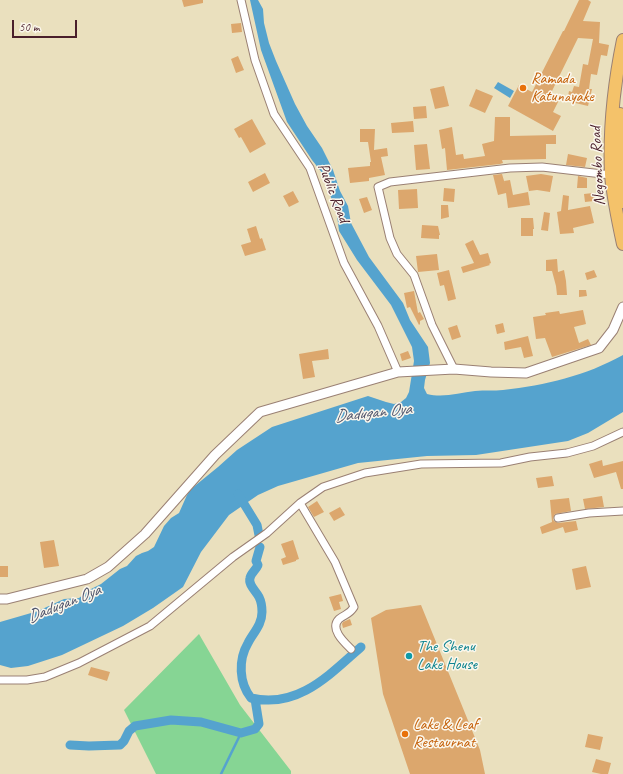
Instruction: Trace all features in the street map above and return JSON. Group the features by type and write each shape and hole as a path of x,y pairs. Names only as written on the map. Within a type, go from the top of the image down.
{"highway":[{"name":"Negombo Road","path":"623,40 614,90 611,134 611,175 623,244"},
{"name":"Negombo Road","path":"623,87 619,155 619,175 623,202"}],"street":[{"name":"Public Road","path":"242,0 255,60 274,114 310,168 344,263 378,326 392,362 398,372"},
{"path":"454,369 432,325 414,275 397,254 390,238 378,187 390,182 510,168 542,167 611,175"},
{"path":"0,599 6,599 87,579 108,567 146,534 215,455 260,412 398,372 454,369 526,373 599,348 613,330 623,307"},
{"path":"0,680 27,680 45,677 80,663 150,626 233,557 267,533 300,503 323,487 365,472 421,464 502,463 530,457 567,453 593,446 623,432"},
{"path":"300,503 335,562 354,607 350,613 339,620 336,624 338,634 351,650"},
{"path":"558,518 589,513 623,512"}],"green space":[{"path":"199,634 240,705 291,771 291,774 156,774 124,710"}],"water":[{"name":"Dadugan Oya","path":"250,0 258,0 263,9 264,23 269,43 276,61 295,104 307,126 322,148 333,170 340,191 348,206 351,223 369,257 403,303 410,320 428,347 430,363 424,388 427,394 445,395 475,391 503,390 535,385 580,374 623,355 623,412 588,433 568,441 476,455 427,456 358,463 278,486 258,495 229,515 201,552 183,587 153,608 123,626 62,655 28,666 11,668 0,665 0,622 38,611 64,599 79,598 89,590 101,584 120,569 127,566 136,556 154,547 164,526 171,518 179,513 191,489 237,450 272,427 368,396 394,404 401,402 406,398 409,392 414,361 412,347 391,305 357,260 339,231 337,215 323,174 287,122 261,50"},
{"path":"498,82 514,91 510,98 494,88"}],"building":[{"path":"182,0 203,0 203,3 184,7"},
{"path":"579,0 588,0 591,2 583,21 600,22 599,43 609,45 607,56 601,55 597,75 591,74 589,89 592,89 588,106 567,101 569,91 572,92 574,86 579,87 583,64 588,65 593,39 578,38 551,93 560,98 553,112 561,116 553,131 508,106 519,85 532,92"},
{"path":"241,23 242,32 232,33 231,24"},
{"path":"238,56 244,70 236,73 231,59"},
{"path":"444,86 449,106 435,109 430,89"},
{"path":"476,89 493,96 485,113 469,106"},
{"path":"426,106 427,118 414,119 413,107"},
{"path":"495,117 510,117 510,136 556,135 556,144 546,144 546,159 502,160 503,163 500,164 447,170 445,148 442,149 439,130 452,127 456,155 463,154 464,159 485,156 482,144 494,141"},
{"path":"252,119 266,144 250,153 241,137 239,138 234,129"},
{"path":"413,121 414,132 392,133 391,123"},
{"path":"360,129 375,129 374,150 387,148 388,156 381,157 385,175 369,178 369,181 350,183 348,168 370,166 371,162 368,142 360,142"},
{"path":"427,144 430,169 416,170 414,145"},
{"path":"568,154 587,158 585,167 566,165"},
{"path":"265,173 270,183 253,192 248,182"},
{"path":"502,174 504,181 510,180 513,195 528,192 530,205 508,208 506,193 498,195 493,175"},
{"path":"541,174 553,176 550,192 537,190 529,191 526,176"},
{"path":"578,176 587,178 587,188 577,188"},
{"path":"444,188 455,189 454,202 443,201"},
{"path":"417,189 418,208 399,209 398,190"},
{"path":"293,191 299,202 289,207 283,196"},
{"path":"593,193 594,201 585,202 584,194"},
{"path":"563,195 569,196 568,210 590,206 594,223 573,228 574,233 560,234 557,212 561,211"},
{"path":"367,197 372,210 364,213 359,199"},
{"path":"441,205 448,205 449,217 441,219"},
{"path":"544,212 550,213 548,231 541,230"},
{"path":"521,218 533,218 533,236 521,236"},
{"path":"422,225 438,226 440,235 439,239 421,238"},
{"path":"256,226 260,239 262,238 266,250 245,256 241,245 251,242 247,229"},
{"path":"473,240 480,255 488,253 491,263 489,264 490,265 463,273 461,267 474,263 465,244"},
{"path":"437,254 439,270 418,272 416,256"},
{"path":"557,259 558,272 564,270 567,295 557,295 552,271 546,271 546,260"},
{"path":"449,270 456,299 448,301 444,285 440,286 437,273"},
{"path":"594,270 597,277 587,280 585,273"},
{"path":"579,290 586,290 587,296 579,297"},
{"path":"414,291 418,313 420,312 424,319 420,321 419,325 410,307 407,308 404,293"},
{"path":"583,310 586,324 574,327 579,343 588,339 591,345 552,357 545,338 536,339 533,317 559,311 560,314"},
{"path":"503,323 505,332 497,334 495,325"},
{"path":"457,325 461,337 452,340 448,328"},
{"path":"528,336 533,356 524,358 521,347 505,350 504,342"},
{"path":"328,349 329,359 312,361 315,377 303,379 299,354"},
{"path":"408,351 411,358 402,361 400,354"},
{"path":"602,460 603,466 623,461 623,489 621,489 616,472 594,478 589,464"},
{"path":"552,476 554,486 538,488 536,478"},
{"path":"602,496 604,507 585,509 583,499"},
{"path":"569,498 571,511 555,514 553,519 558,523 576,521 578,530 565,533 563,527 542,534 540,527 552,522 550,500"},
{"path":"317,501 324,512 314,517 308,507"},
{"path":"340,507 345,515 334,521 329,513"},
{"path":"54,540 59,566 44,568 40,542"},
{"path":"293,540 299,559 283,565 281,559 286,557 281,544"},
{"path":"0,566 8,566 8,577 0,577"},
{"path":"586,566 591,587 576,590 572,569"},
{"path":"341,594 343,601 339,602 341,609 334,611 329,597"},
{"name":"The Shenu Lake House","path":"421,605 480,750 485,774 410,774 383,694 371,618 386,610"},
{"path":"350,619 352,625 343,628 343,622"},
{"path":"91,667 110,672 107,681 88,675"},
{"path":"588,734 603,737 600,750 585,747"},
{"path":"596,759 611,763 608,774 592,772"}],"waterway":[{"path":"238,494 257,525 259,535"},
{"path":"260,547 256,561 258,565 251,575 250,581 251,586 260,600 262,617 245,650 241,664 244,685 251,698 268,700 284,699 298,694 325,678 361,647"},
{"path":"70,745 120,745 124,741 129,731 135,726 171,720 201,722 241,733 255,729 259,724 255,699"},
{"path":"221,774 241,733"}],"place":[{"name":"Ramada Katunayake","path":"523,88"},
{"name":"The Shenu Lake House","path":"409,656"},
{"name":"Lake & Leaf Restaurnat","path":"405,734"}]}
